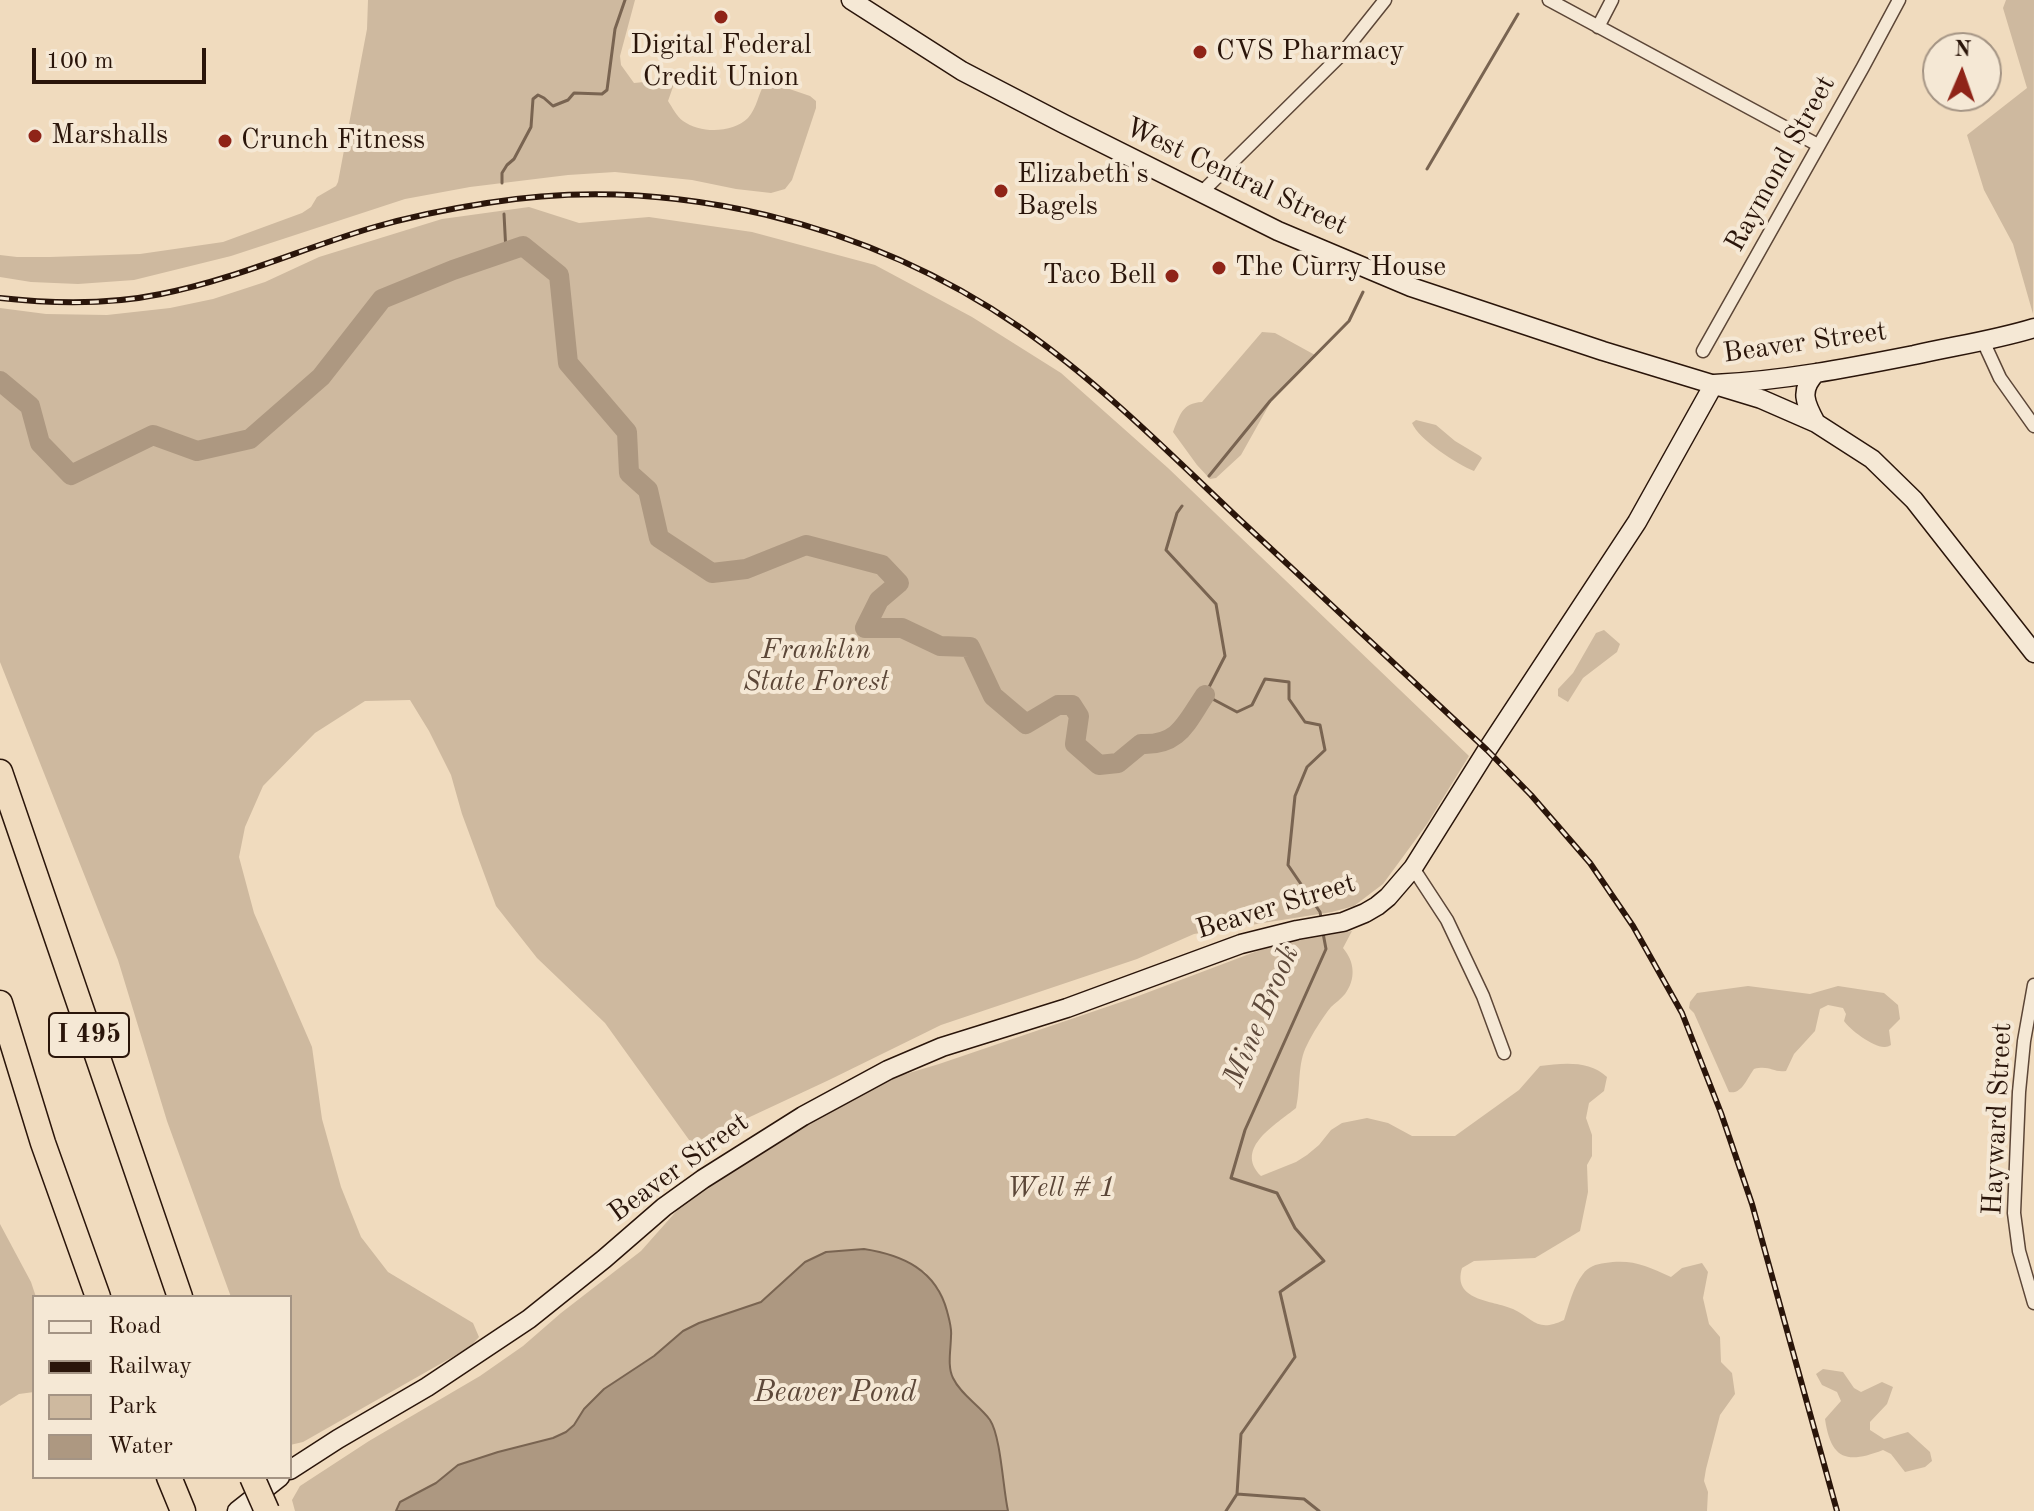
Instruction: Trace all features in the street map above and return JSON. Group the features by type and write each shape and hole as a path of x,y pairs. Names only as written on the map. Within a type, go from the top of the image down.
{"highway":[{"name":"I 495","path":"0,772 179,1295"},
{"name":"I 495","path":"0,1003 43,1143 97,1295"},
{"path":"170,1479 183,1511"},
{"path":"253,1479 267,1511"}],"street":[{"name":"West Central Street","path":"851,0 962,71 1278,231 1411,287 1780,406 1816,423 1872,459 1914,500 2034,653"},
{"path":"1201,193 1336,61 1385,0"},
{"path":"1549,0 1818,145"},
{"path":"1598,27 1612,0"},
{"name":"Raymond Street","path":"1703,351 1899,0"},
{"name":"Beaver Street","path":"292,1469 427,1387 529,1319 664,1207 703,1179 792,1122 888,1070 942,1047 1067,1008 1241,944 1351,920 1377,906 1413,868 1637,522 1714,384 1816,373 1983,341 2034,328"},
{"path":"1983,341 2000,378 2034,426"},
{"path":"1816,373 1808,383 1805,396 1816,423"},
{"path":"1413,868 1447,920 1483,996 1504,1053"},
{"name":"Hayward Street","path":"2034,985 2019,1092 2014,1213 2019,1251 2034,1303"},
{"path":"237,1511 277,1479"}],"green space":[{"path":"368,0 635,0 620,56 621,65 634,83 655,81 668,70 672,71 674,84 668,101 683,121 708,130 734,127 748,118 765,83 769,82 810,96 816,101 816,108 792,180 785,189 771,193 615,172 568,175 470,187 405,199 231,256 134,280 78,284 0,277 0,255 140,254 223,242 311,207 317,197 338,182 367,29"},
{"path":"2006,0 2034,0 2033,314 2013,244 1984,190 1967,135 1996,112 2002,112 2002,108 2027,88 2003,8"},
{"name":"Franklin State Forest","path":"529,207 579,223 649,217 752,232 875,265 972,317 1061,373 1168,468 1469,756 1427,824 1383,884 1354,906 1194,934 1137,959 941,1025 692,1144 605,1023 537,958 496,906 451,775 410,700 365,701 315,733 263,786 245,827 239,857 254,913 312,1047 322,1119 341,1187 361,1237 388,1272 473,1323 479,1337 470,1347 303,1442 292,1445 292,1295 230,1295 167,1121 118,960 0,662 0,308 46,314 107,315 170,308 213,299 265,282 319,257 442,219"},
{"path":"1262,332 1275,333 1315,355 1273,398 1241,455 1216,478 1210,479 1173,432 1183,411 1190,405 1202,402"},
{"path":"1416,420 1436,425 1480,456 1482,458 1474,471 1430,444 1416,430 1412,423"},
{"path":"1604,630 1620,644 1617,652 1583,678 1568,702 1558,696 1558,689 1573,673 1596,633"},
{"name":"Well # 1","path":"1352,931 1343,948 1352,965 1351,982 1345,994 1324,1016 1307,1045 1296,1108 1269,1129 1255,1146 1252,1156 1254,1166 1261,1176 1296,1162 1342,1123 1367,1118 1388,1123 1412,1136 1455,1136 1519,1090 1540,1066 1584,1065 1607,1077 1604,1091 1589,1103 1586,1118 1592,1135 1592,1156 1587,1165 1588,1192 1580,1231 1535,1258 1474,1261 1462,1268 1460,1279 1468,1293 1476,1298 1513,1309 1536,1323 1548,1325 1564,1320 1580,1279 1587,1269 1595,1265 1632,1263 1671,1277 1682,1268 1702,1263 1708,1272 1703,1298 1709,1324 1720,1337 1721,1362 1732,1373 1735,1394 1720,1415 1706,1469 1707,1511 1008,1511 996,1438 978,1406 952,1377 952,1333 939,1289 925,1272 907,1262 864,1249 826,1252 805,1262 761,1302 683,1331 584,1409 566,1432 458,1465 436,1483 401,1502 396,1511 295,1511 292,1500 300,1486 369,1441 480,1376 523,1346 641,1251 688,1198 840,1104 899,1076 1133,998 1278,944"},
{"path":"1748,986 1810,994 1838,986 1884,993 1898,1005 1900,1019 1889,1030 1891,1045 1880,1046 1862,1037 1844,1021 1846,1014 1843,1008 1828,1005 1820,1009 1815,1031 1794,1054 1786,1071 1754,1069 1741,1088 1729,1092 1689,1008 1690,1002 1697,993"},
{"path":"0,1224 35,1295 32,1295 32,1392 19,1394 0,1406"},
{"path":"1823,1369 1843,1372 1854,1388 1861,1392 1882,1382 1893,1387 1887,1404 1870,1422 1870,1430 1884,1439 1908,1432 1930,1452 1932,1461 1925,1467 1905,1472 1891,1454 1883,1450 1860,1457 1850,1457 1836,1451 1825,1419 1841,1401 1837,1392 1822,1385 1816,1374"}],"water":[{"name":"Beaver Pond","path":"864,1249 892,1255 916,1267 935,1285 942,1297 951,1327 951,1373 956,1384 986,1415 994,1428 1008,1511 396,1511 400,1502 436,1483 458,1465 566,1432 604,1389 654,1356 683,1331 761,1302 805,1262 826,1252"}],"waterway":[{"path":"502,183 502,173 514,159 531,127 533,99 538,95 553,106 568,100 574,93 602,94 607,90 615,29 625,0"},
{"path":"1427,169 1518,14"},
{"path":"504,214 506,252"},
{"name":"Mine Brook","path":"0,381 30,406 40,443 71,475 153,435 197,451 250,439 321,377 382,299 523,246 559,275 568,363 627,432 629,473 648,490 659,538 712,573 746,569 806,545 882,565 899,583 879,600 865,628 902,628 940,646 970,647 993,696 1026,724 1058,705 1072,705 1079,716 1075,744 1099,765 1118,763 1141,744 1154,744 1173,737 1205,695"},
{"path":"1209,476 1270,401 1349,321 1363,292"},
{"name":"Mine Brook","path":"1182,506 1166,550 1216,604 1225,656 1205,695 1237,712 1252,705 1265,679 1289,682 1289,699 1305,722 1320,725 1325,750 1307,767 1295,796 1288,865 1321,917"},
{"name":"Mine Brook","path":"1319,1511 1304,1499 1237,1494 1241,1434 1295,1357 1280,1292 1324,1261 1295,1228 1277,1193 1231,1178 1245,1130 1326,949 1323,933"},
{"path":"1226,1511 1237,1494"}],"railway":[{"path":"0,298 81,302 141,298 214,281 371,228 429,214 557,195 627,195 697,202 766,215 834,234 899,260 962,291 1021,328 1133,419 1487,750 1590,863 1633,926 1682,1013 1721,1113 1752,1204 1837,1511"}],"place":[{"name":"Digital Federal Credit Union","path":"721,17"},
{"name":"CVS Pharmacy","path":"1200,52"},
{"name":"Marshalls","path":"35,136"},
{"name":"Crunch Fitness","path":"225,141"},
{"name":"Elizabeth's Bagels","path":"1001,191"},
{"name":"The Curry House","path":"1219,268"},
{"name":"Taco Bell","path":"1172,276"}]}
